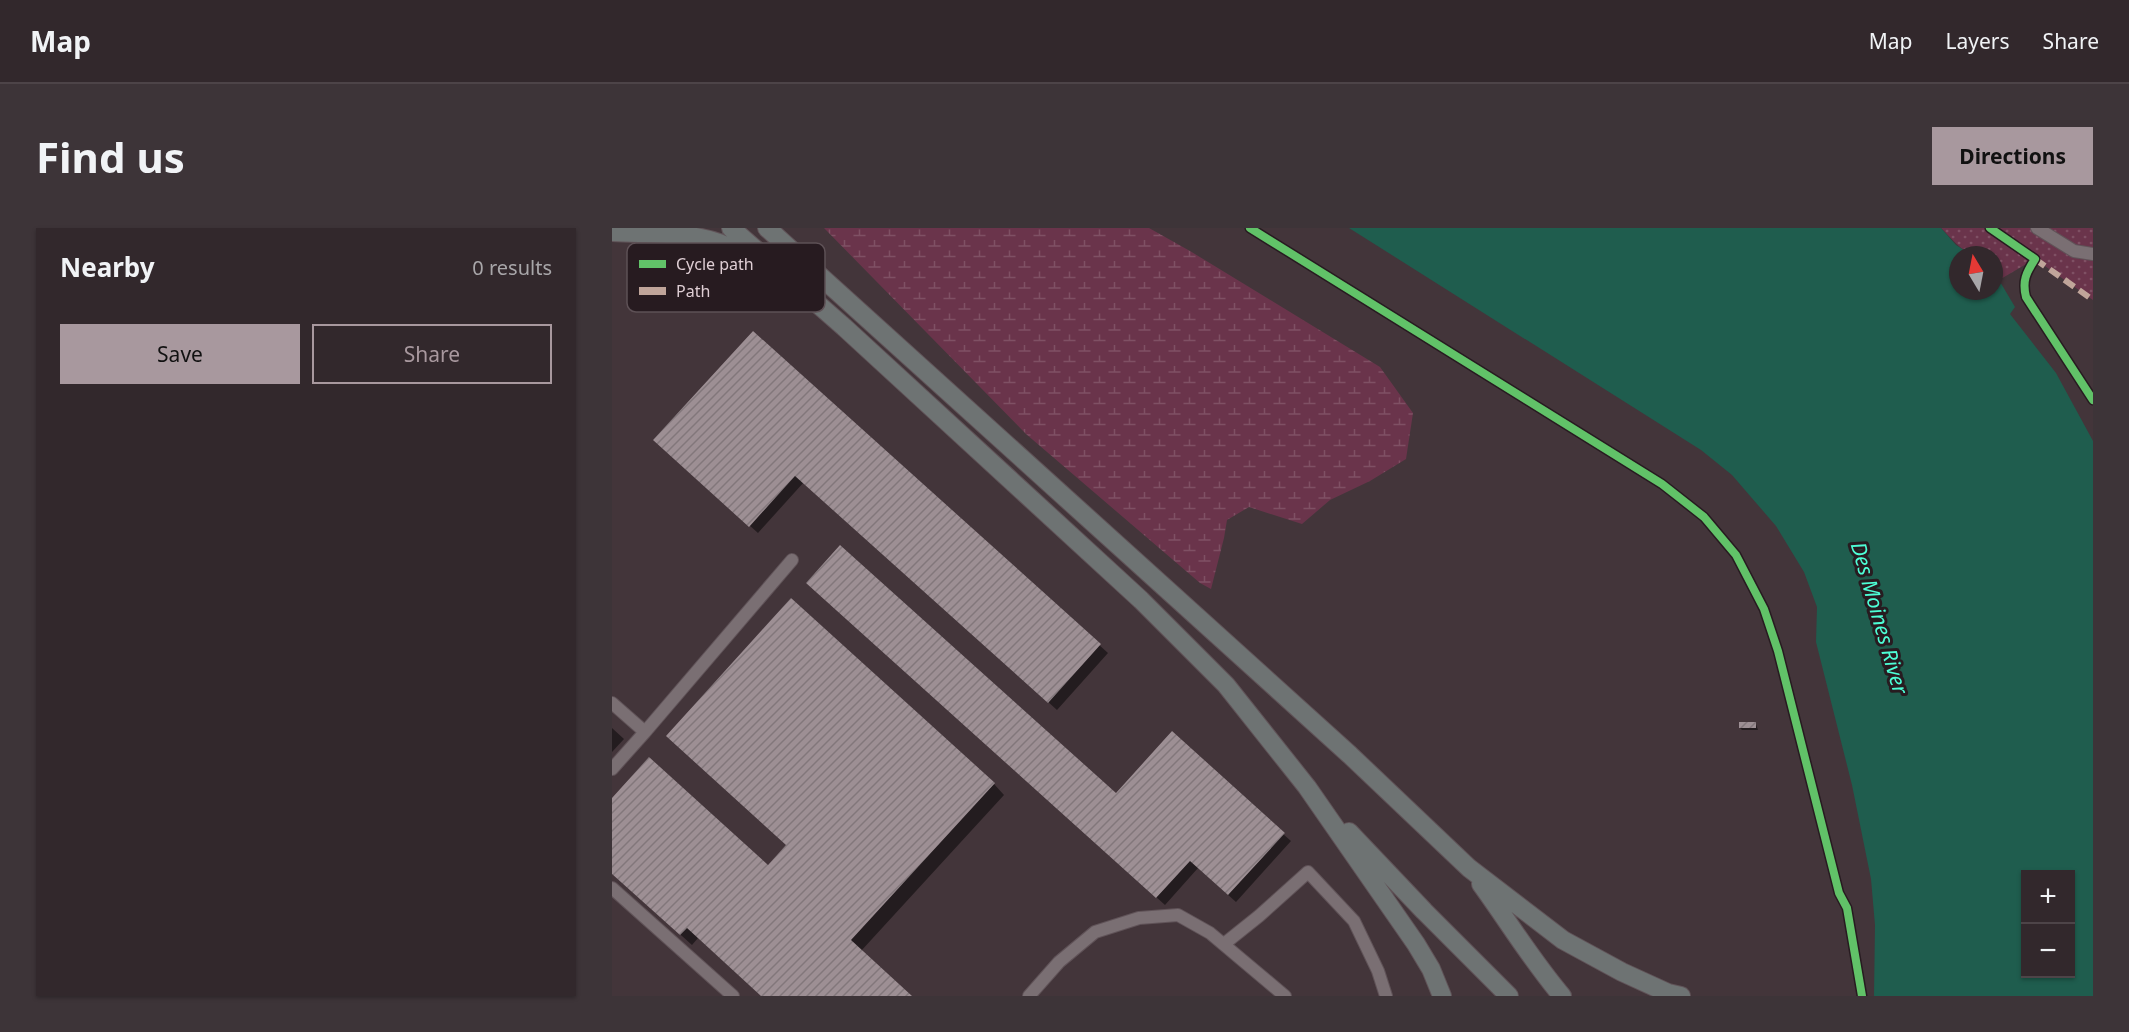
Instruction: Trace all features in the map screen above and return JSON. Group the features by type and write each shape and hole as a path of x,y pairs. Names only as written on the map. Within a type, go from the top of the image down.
{"highway":[{"path":"731,228 748,243"},
{"path":"767,228 783,243"},
{"path":"784,228 797,243"},
{"path":"612,232 679,235 719,243"},
{"path":"825,276 847,302"},
{"path":"825,282 1350,755 1469,868 1563,940 1622,972 1668,993 1681,996"},
{"path":"825,310 1141,600 1226,685 1307,787 1416,944 1431,969 1442,996"},
{"path":"812,312 929,405"},
{"path":"1307,787 1424,911 1509,996"},
{"path":"1469,868 1514,928 1541,972 1562,996"}],"lane":[{"path":"2037,228 2074,251 2093,254"},
{"path":"612,769 792,560"},
{"path":"612,703 645,732"},
{"path":"1224,945 1308,872 1354,921 1378,971 1386,996"},
{"path":"612,888 733,996"},
{"path":"1029,996 1059,962 1095,932 1139,918 1178,915 1210,933 1285,996"}],"green space":[{"path":"824,228 1149,228 1380,367 1413,413 1406,459 1370,481 1330,500 1302,524 1249,507 1227,520 1211,589 1200,583 1026,434"},
{"path":"1941,228 2093,228 2093,300 2035,259 2003,278 2003,246 1960,246"}],"water":[{"name":"Des Moines River","path":"1349,228 1941,228 1958,246 1949,246 1949,300 2003,300 2003,287 2015,307 2010,314 2056,373 2093,441 2093,996 1874,996 1875,925 1871,879 1852,785 1816,642 1817,607 1804,572 1776,526 1732,475 1701,450"}],"building":[{"path":"753,331 1101,644 1048,703 795,476 749,527 653,440"},
{"path":"840,545 1116,793 1172,731 1285,833 1228,895 1190,861 1156,898 806,583"},
{"path":"791,598 995,783 851,940 912,996 761,996 687,928 680,935 612,874 612,798 649,757 768,865 786,845 666,736"},
{"path":"1739,722 1756,722 1756,728 1739,728"}],"marked path":[{"path":"2035,259 2093,300"}],"cycle path":[{"path":"1250,228 1662,484 1704,517 1736,555 1764,609 1778,651 1839,893 1847,908 1862,996"},
{"path":"1990,228 2035,259 2026,277 2024,286 2026,297 2093,400"}]}
